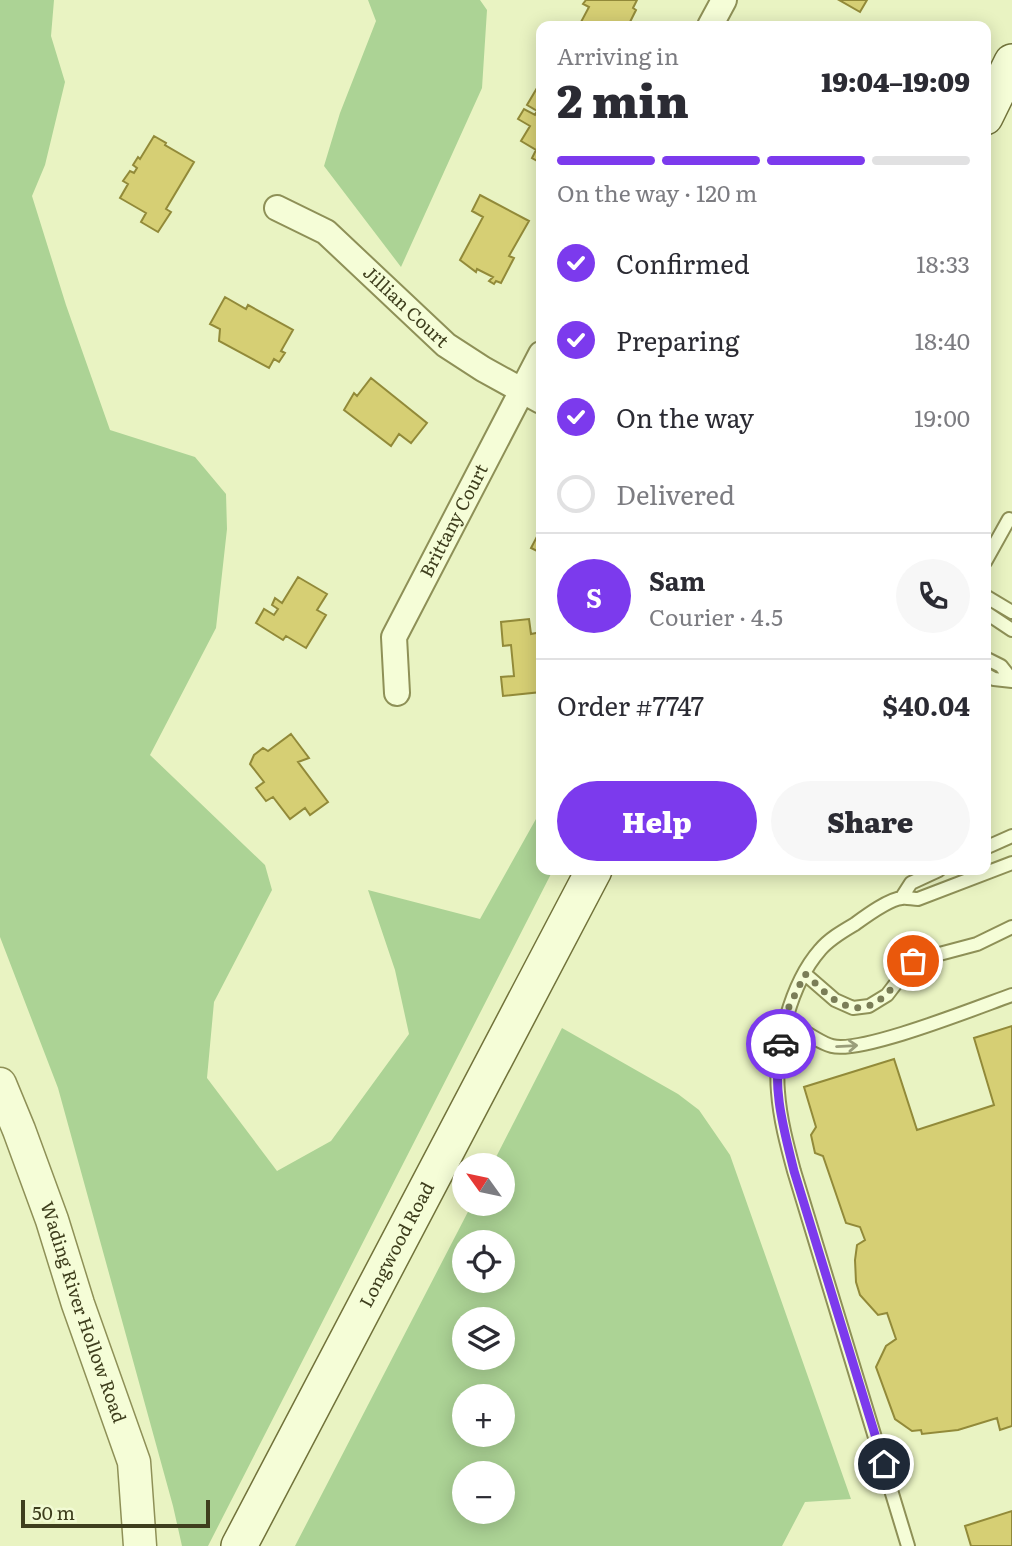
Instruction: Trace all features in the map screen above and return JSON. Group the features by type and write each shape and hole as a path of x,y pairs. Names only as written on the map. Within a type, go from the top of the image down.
{"main road":[{"path":"991,105 1012,62"},
{"name":"Longwood Road","path":"239,1546 591,875"}],"street":[{"path":"713,21 724,0"},
{"name":"Jillian Court","path":"277,208 326,232 446,345 531,396"},
{"name":"Brittany Court","path":"397,693 394,637 531,396 536,375"},
{"name":"Wading River Hollow Road","path":"0,1084 47,1208 134,1462 140,1546"}],"lane":[{"path":"991,551 1009,519"},
{"path":"991,600 1012,612"},
{"path":"991,616 1012,630"},
{"path":"991,661 1001,667 1012,681"},
{"path":"991,677 1012,681"},
{"path":"991,845 1012,836"},
{"path":"991,871 1012,863"},
{"path":"902,898 911,883 928,875"},
{"path":"908,1546 794,1171 778,1091 778,1055 788,1009 820,950 867,916 902,898 918,899 981,875"},
{"path":"805,974 835,1000 853,1008 869,1006 887,995 913,961 977,944 1012,928"},
{"path":"786,1020 831,1046 847,1048 874,1042 1012,995"}],"green space":[{"path":"0,0 54,0 51,36 65,82 45,165 32,196 66,305 110,430 195,457 226,494 227,529 216,628 150,755 265,865 272,890 214,1002 207,1078 277,1171 331,1141 409,1034 395,970 368,890 480,919 536,819 536,875 550,875 208,1546 182,1546 58,1088 0,937"},
{"path":"368,0 480,0 487,10 482,88 401,267 324,166 340,113 376,21"},
{"path":"562,1028 678,1094 699,1110 730,1155 851,1499 805,1502 782,1546 295,1546 452,1243 452,1293 515,1293 515,1230 459,1230 466,1216 515,1216 515,1153 498,1153"}],"building":[{"path":"586,0 637,0 630,21 582,21 589,7 583,4"},
{"path":"839,0 867,0 860,12"},
{"path":"536,90 536,110 527,105"},
{"path":"524,109 535,115 536,113 536,150 521,141 530,126 518,119"},
{"path":"154,136 194,162 166,209 171,212 158,232 141,222 146,213 120,198 128,184 123,181 130,171 134,173 137,168 133,165 138,157 140,159"},
{"path":"480,195 529,221 509,256 514,258 501,283 496,281 494,284 489,281 493,277 477,269 476,272 460,260 483,217 472,211"},
{"path":"225,297 246,309 248,305 293,330 281,351 285,353 279,362 274,359 269,368 219,341 220,329 210,324"},
{"path":"371,378 427,423 411,443 399,434 391,446 344,410 354,393 357,396"},
{"path":"298,577 327,594 317,610 326,615 306,648 286,636 283,640 256,623 264,609 274,615 278,609 272,605 275,598 282,603"},
{"path":"529,619 531,634 536,633 536,693 503,696 501,677 514,676 511,645 503,646 501,622"},
{"path":"291,734 309,758 298,762 328,802 310,815 305,808 290,819 273,797 266,801 256,788 264,782 250,764 254,755 263,748 268,751"},
{"path":"1012,1026 1012,1426 1000,1430 997,1418 958,1430 922,1434 921,1430 912,1431 895,1419 876,1367 886,1346 896,1339 887,1313 878,1315 860,1295 856,1282 855,1260 857,1245 865,1240 860,1227 846,1223 823,1156 815,1153 811,1135 816,1127 804,1087 894,1059 917,1130 994,1105 974,1038"},
{"path":"1012,1511 1012,1546 971,1546 965,1526"}],"way so far":[{"path":"781,1044 788,1009 805,974 835,1000 853,1008 869,1006 887,995 913,961"}],"route":[{"path":"781,1044 778,1055 778,1091 784,1131 884,1464"}]}
